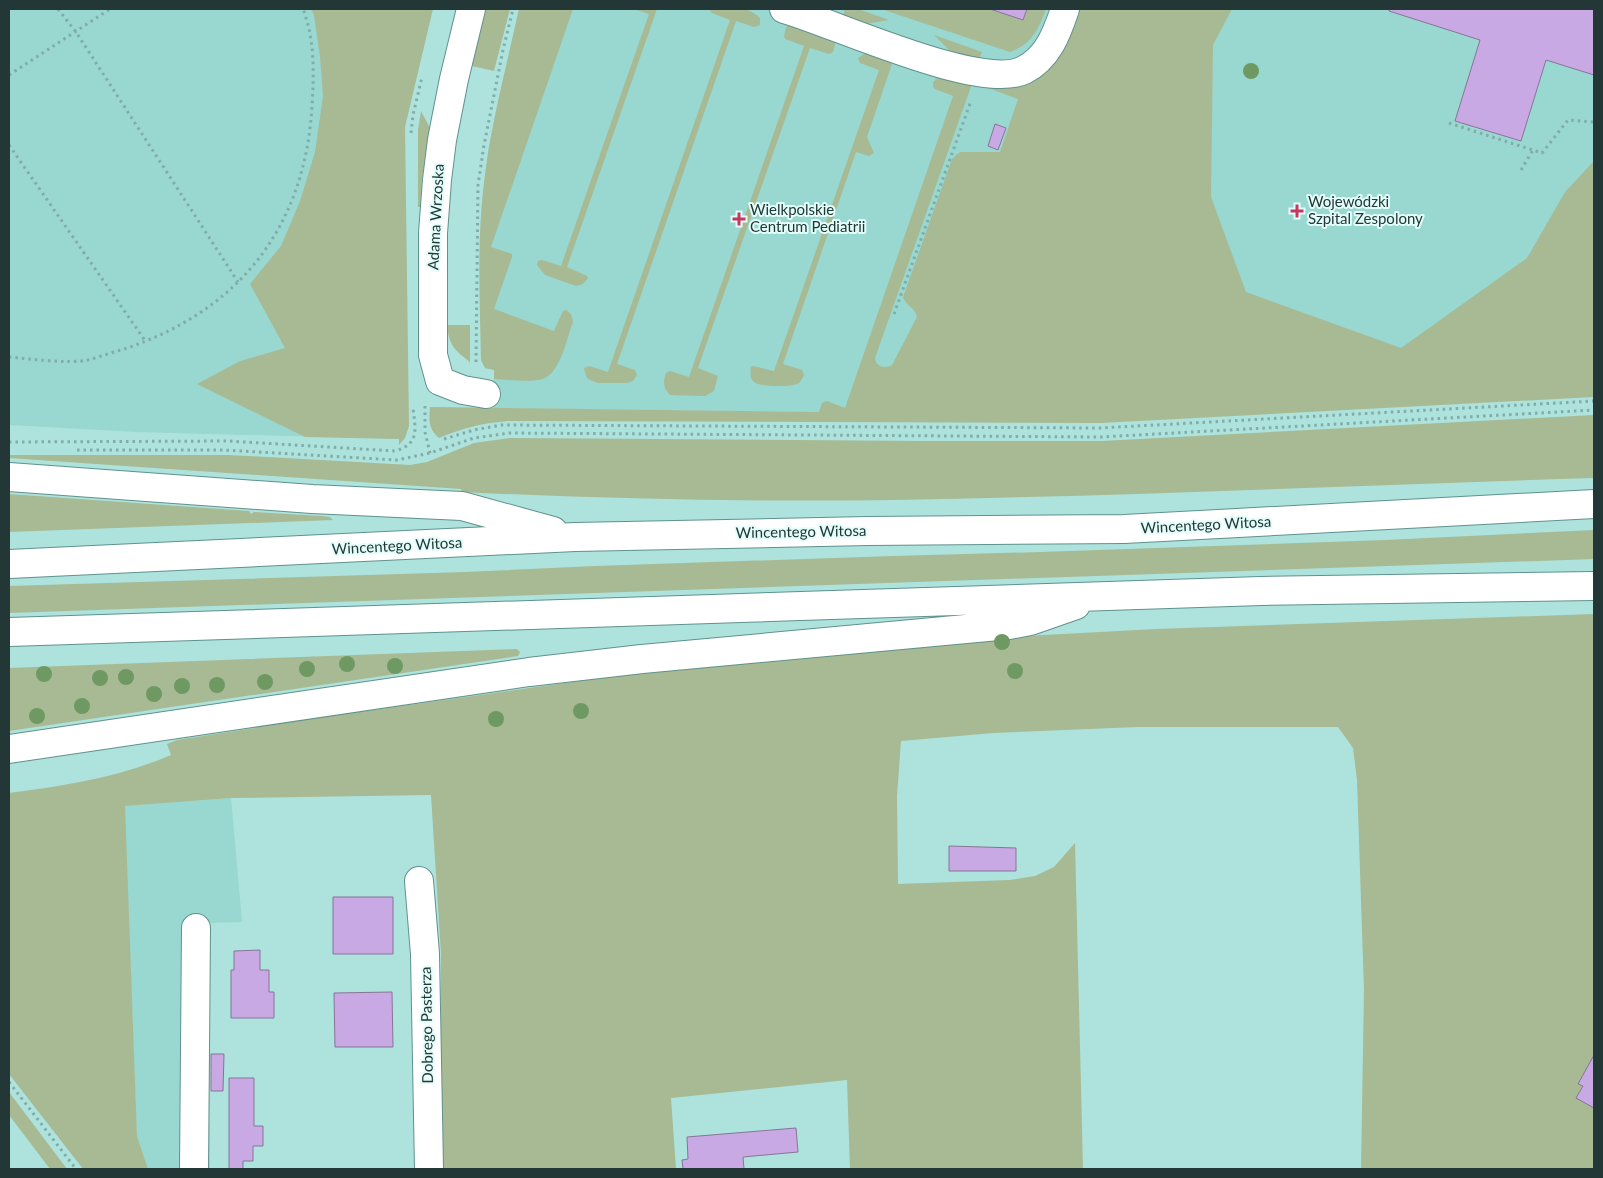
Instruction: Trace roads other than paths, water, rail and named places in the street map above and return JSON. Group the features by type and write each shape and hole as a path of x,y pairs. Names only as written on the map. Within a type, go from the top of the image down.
{"main road":[{"name":"Adama Wrzoska","path":"471,9 442,140 436,189 433,233 433,355 440,381 463,390 486,394"},
{"path":"784,9 806,15 928,60 1000,75 1022,71 1031,66 1046,52 1057,32 1065,9"},
{"path":"9,477 312,499 462,506 575,537"},
{"name":"Wincentego Witosa","path":"9,564 575,537 893,530 1124,529 1594,504"},
{"path":"9,632 1273,590 1594,586"},
{"path":"16,750 528,672 652,658 1009,625 1030,621 1104,596"},
{"name":"Dobrego Pasterza","path":"419,881 425,954 429,1169"},
{"path":"194,1169 196,928"}],"place":[{"name":"Wojewódzki Szpital Zespolony","path":"1297,211"},
{"name":"Wielkpolskie Centrum Pediatrii","path":"739,219"}]}
